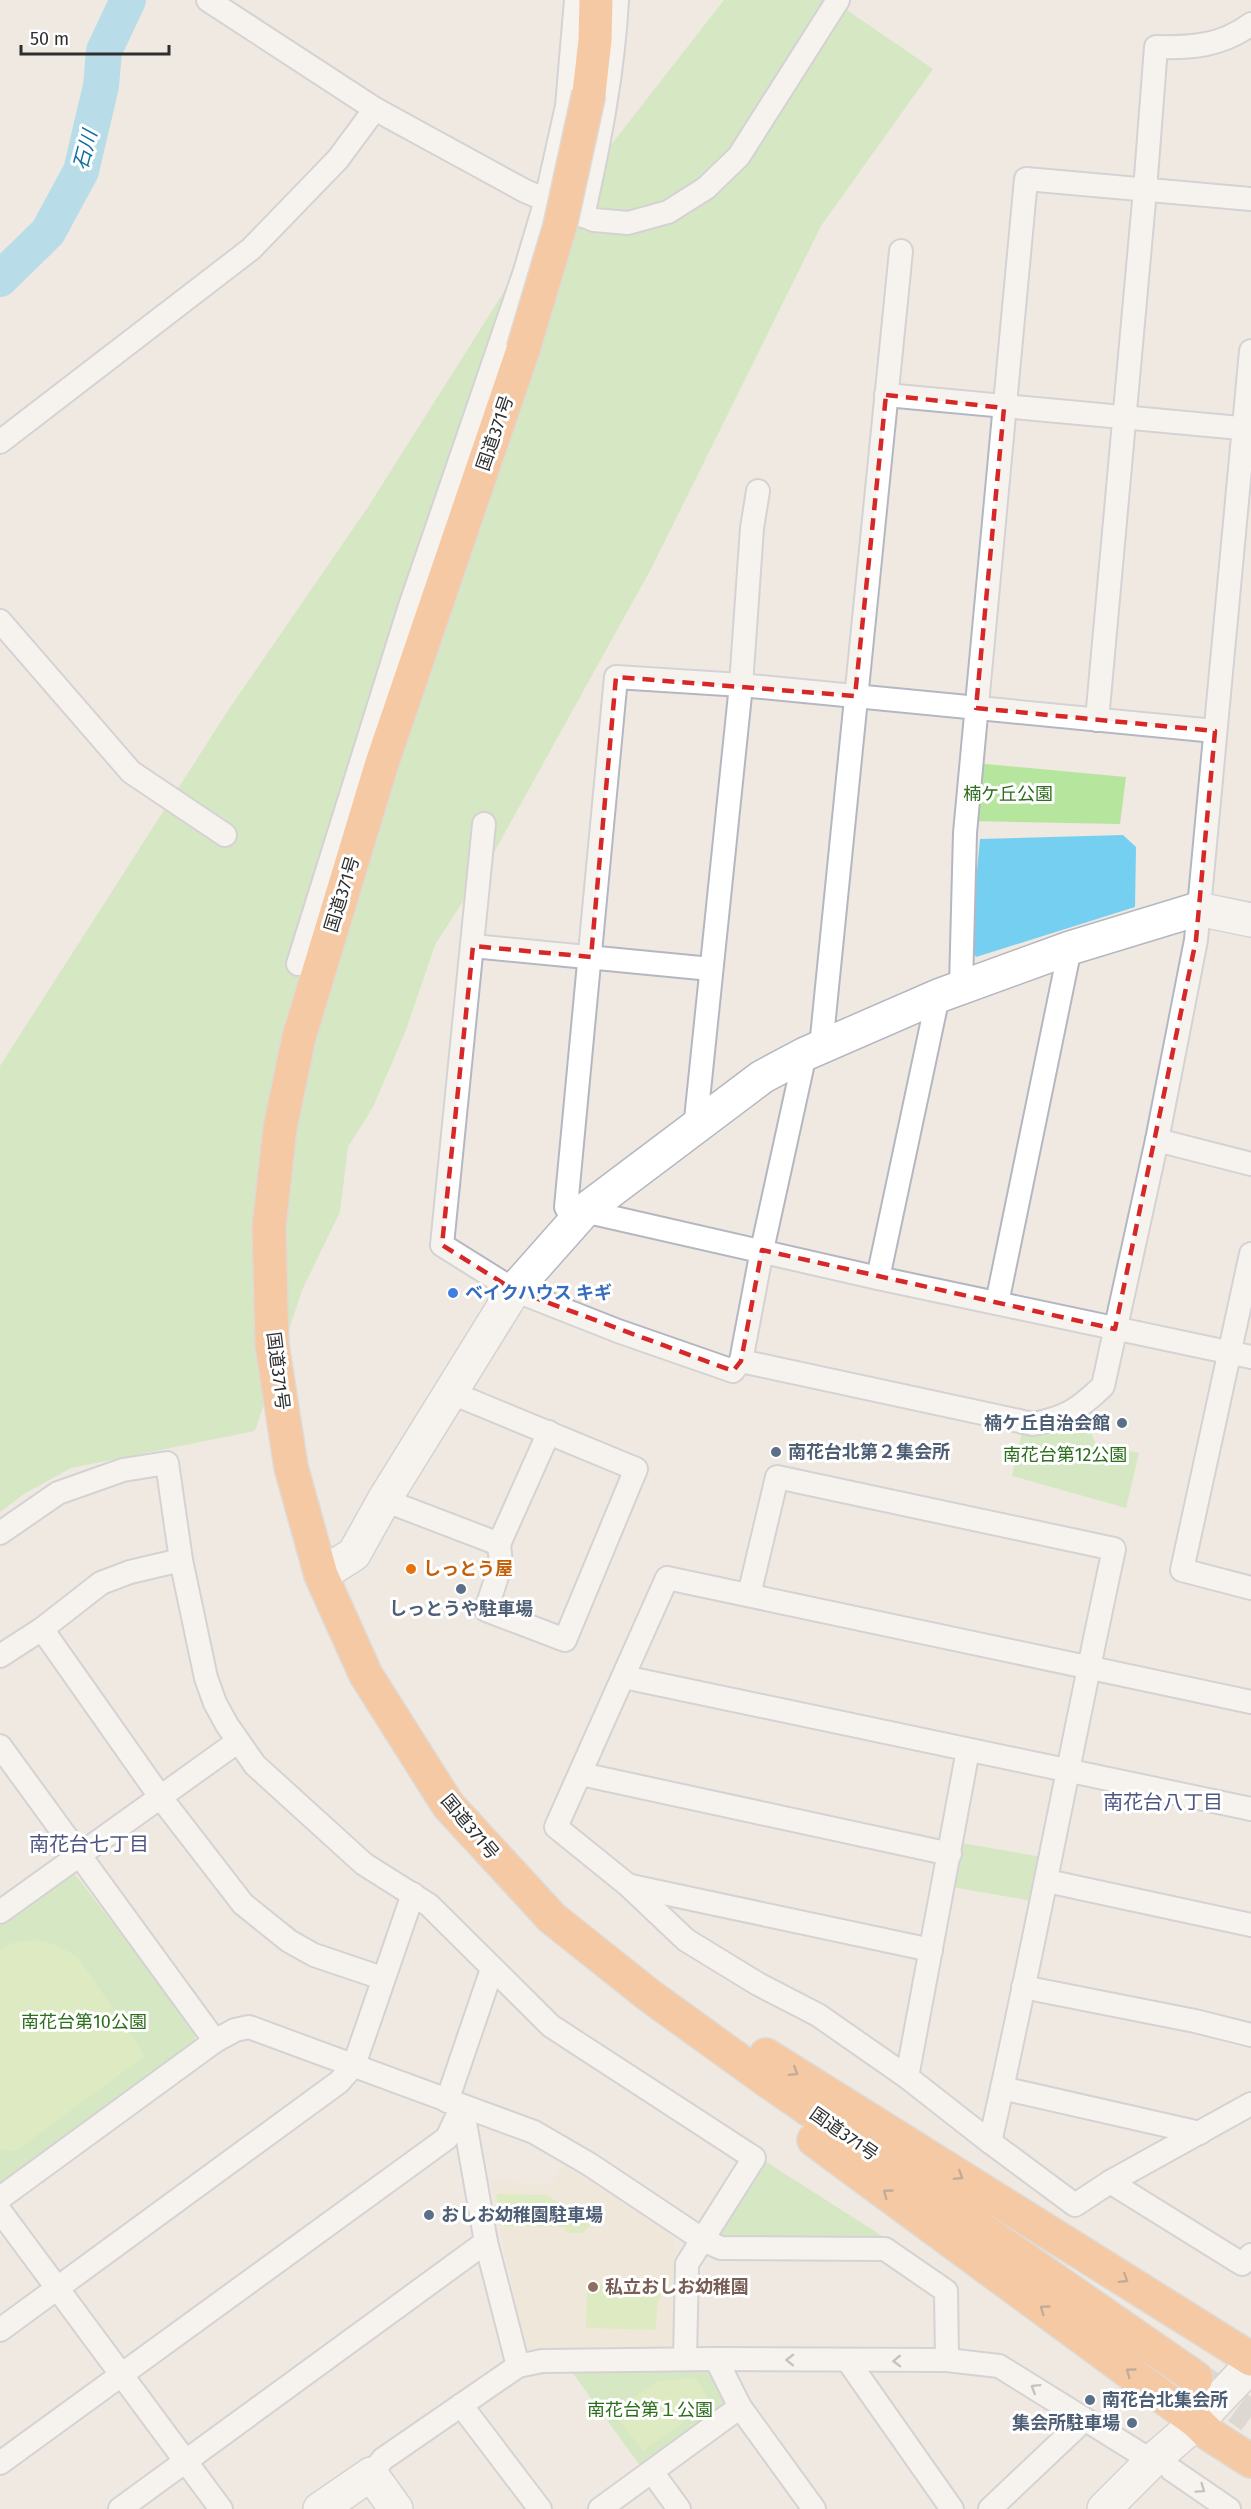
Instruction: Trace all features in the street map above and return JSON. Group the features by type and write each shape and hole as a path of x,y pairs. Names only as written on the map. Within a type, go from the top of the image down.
{"highway":[{"name":"国道371号","path":"596,0 595,40 589,93 560,226 523,350 382,763 299,1037 280,1128 268,1227 272,1345 291,1467 321,1575 366,1675 448,1805 552,1918 650,1996 784,2092 1196,2378"},
{"path":"552,1918 608,1981 667,2031 1203,2428 1251,2461"},
{"path":"650,1996 756,2048 1251,2359"}],"street":[{"path":"208,0 375,109 525,191 594,220 628,223 668,212 706,189 739,156 838,0"},
{"path":"298,964 410,606 525,271 546,200 567,106 576,0"},
{"path":"583,216 604,123 614,45 616,0"},
{"path":"1097,720 1156,47 1191,48 1220,42 1251,24"},
{"path":"0,442 251,249 338,159 375,109"},
{"path":"878,1278 950,991 1026,179 1251,199"},
{"path":"484,824 442,1245 514,1290 618,1331 733,1371 741,1361 762,1250 813,1050 855,696 901,251"},
{"path":"741,1361 1033,1424 1057,1420 1086,1402 1103,1386 1157,1140 1196,940 1215,731 1247,429 1251,351"},
{"path":"886,395 1004,408 1247,429"},
{"path":"695,1129 741,685 752,528 758,491"},
{"path":"0,621 131,772 225,835"},
{"path":"1215,731 741,685 616,677 567,1207 579,1216 762,1250 878,1278 1241,1355"},
{"path":"321,1575 354,1554 384,1500 514,1290 579,1216 762,1077 813,1050 950,991 1070,948 1198,909 1251,920"},
{"path":"473,946 711,969"},
{"path":"998,1303 1070,948"},
{"path":"1157,1140 1251,1164"},
{"path":"1251,1254 1241,1355 1182,1570 1251,1588"},
{"path":"452,1393 549,1432 636,1468 565,1640 486,1610 501,1564 500,1544 549,1432"},
{"path":"0,1533 58,1493 123,1470 167,1463 181,1560 206,1678 215,1703 237,1742 255,1765 364,1864 429,1905 551,2026 754,2158 687,2264 685,2360"},
{"path":"749,1595 777,1477 1114,1549 1067,1770 1047,1881 990,2142"},
{"path":"384,1500 500,1544"},
{"path":"0,1656 42,1629 101,1583 115,1576 181,1560"},
{"path":"1251,1702 667,1578 556,1827 629,1886 686,1940 758,1984 818,2015 908,2076 990,2142 1075,2205 1110,2182 1251,2104"},
{"path":"42,1629 161,1798 243,1904 289,1941 314,1955 382,1978"},
{"path":"624,1677 1251,1809"},
{"path":"0,1912 237,1742"},
{"path":"0,1746 81,1854 215,2041"},
{"path":"908,2076 968,1750"},
{"path":"581,1774 950,1854"},
{"path":"1047,1881 1251,1925"},
{"path":"629,1886 932,1950"},
{"path":"0,2330 339,2082 354,2065 382,1978 413,1894"},
{"path":"0,2463 447,2138 492,1969"},
{"path":"1023,1987 1195,2021 1251,2035"},
{"path":"0,2198 215,2041 235,2030 249,2027 534,2132 589,2164 703,2240 721,2248 885,2249 946,2291 947,2360"},
{"path":"1002,2088 1200,2133"},
{"path":"455,2103 486,2242 518,2366"},
{"path":"1110,2182 1242,2264 1251,2255"},
{"path":"0,2211 221,2509"},
{"path":"120,2509 486,2242"},
{"path":"716,2359 740,2407 814,2509"},
{"path":"320,2509 370,2474 383,2459 518,2366 542,2361 716,2359 947,2360 999,2366 1084,2420 1165,2459 1229,2509"},
{"path":"848,2361 952,2509"},
{"path":"1203,2428 1251,2365"},
{"path":"1104,2509 1203,2428 1251,2394"},
{"path":"461,2404 540,2509"},
{"path":"600,2509 740,2407"},
{"path":"990,2509 1084,2420"},
{"path":"1132,2509 1165,2459"},
{"path":"652,2472 678,2509"},
{"path":"370,2474 396,2509"}],"highlighted area":[{"path":"886,395 1004,408 976,708 1215,731 1196,940 1115,1329 762,1250 741,1361 733,1371 514,1290 442,1245 473,946 591,957 616,677 855,696"}],"shaded area":[{"name":"私立おしお幼稚園","path":"566,2163 643,2211 675,2237 675,2337 663,2350 531,2351 524,2347 490,2180 548,2185"}],"green space":[{"path":"724,0 832,0 933,69 821,226 652,567 492,856 435,945 406,1030 373,1107 348,1147 340,1212 303,1288 255,1431 71,1468 24,1494 0,1512 0,1066 227,712 368,507 536,241"},
{"name":"楠ケ丘公園","path":"975,763 1126,777 1120,824 969,821"},
{"name":"南花台第12公園","path":"1080,1409 1096,1444 1139,1453 1126,1508 1012,1476 1023,1428"},
{"path":"961,1843 1042,1857 1033,1901 952,1887"},
{"name":"南花台第10公園","path":"74,1873 196,2031 194,2045 0,2187 0,1926"},
{"path":"33,1940 58,1946 80,1960 145,2056 16,2151 0,2149 0,1949 13,1943"},
{"path":"760,2158 890,2241 725,2240 716,2231"},
{"path":"496,2194 547,2195 591,2224 583,2233 567,2233 565,2227 501,2226"},
{"path":"587,2285 664,2285 657,2306 656,2330 586,2328"},
{"name":"南花台第１公園","path":"569,2368 700,2368 705,2370 717,2383 725,2404 641,2467"},
{"path":"695,2378 711,2402 643,2451 613,2413 657,2381"}],"water":[{"path":"1123,835 1136,847 1135,907 976,957 970,946 980,839"}],"waterway":[{"name":"石川","path":"0,279 48,232 81,171 101,86 104,51 128,0"}],"tunnel":[{"path":"1198,2379 1251,2417"}],"place":[{"name":"ベイクハウス キギ","path":"453,1293"},
{"name":"楠ケ丘自治会館","path":"1122,1423"},
{"name":"南花台北第２集会所","path":"776,1452"},
{"name":"しっとう屋","path":"411,1569"},
{"name":"しっとうや駐車場","path":"461,1589"},
{"name":"おしお幼稚園駐車場","path":"429,2215"},
{"name":"私立おしお幼稚園","path":"593,2287"},
{"name":"南花台北集会所","path":"1090,2400"},
{"name":"集会所駐車場","path":"1132,2423"}],"district":[{"name":"南花台八丁目","path":"1163,1802"},
{"name":"南花台七丁目","path":"89,1844"}]}
